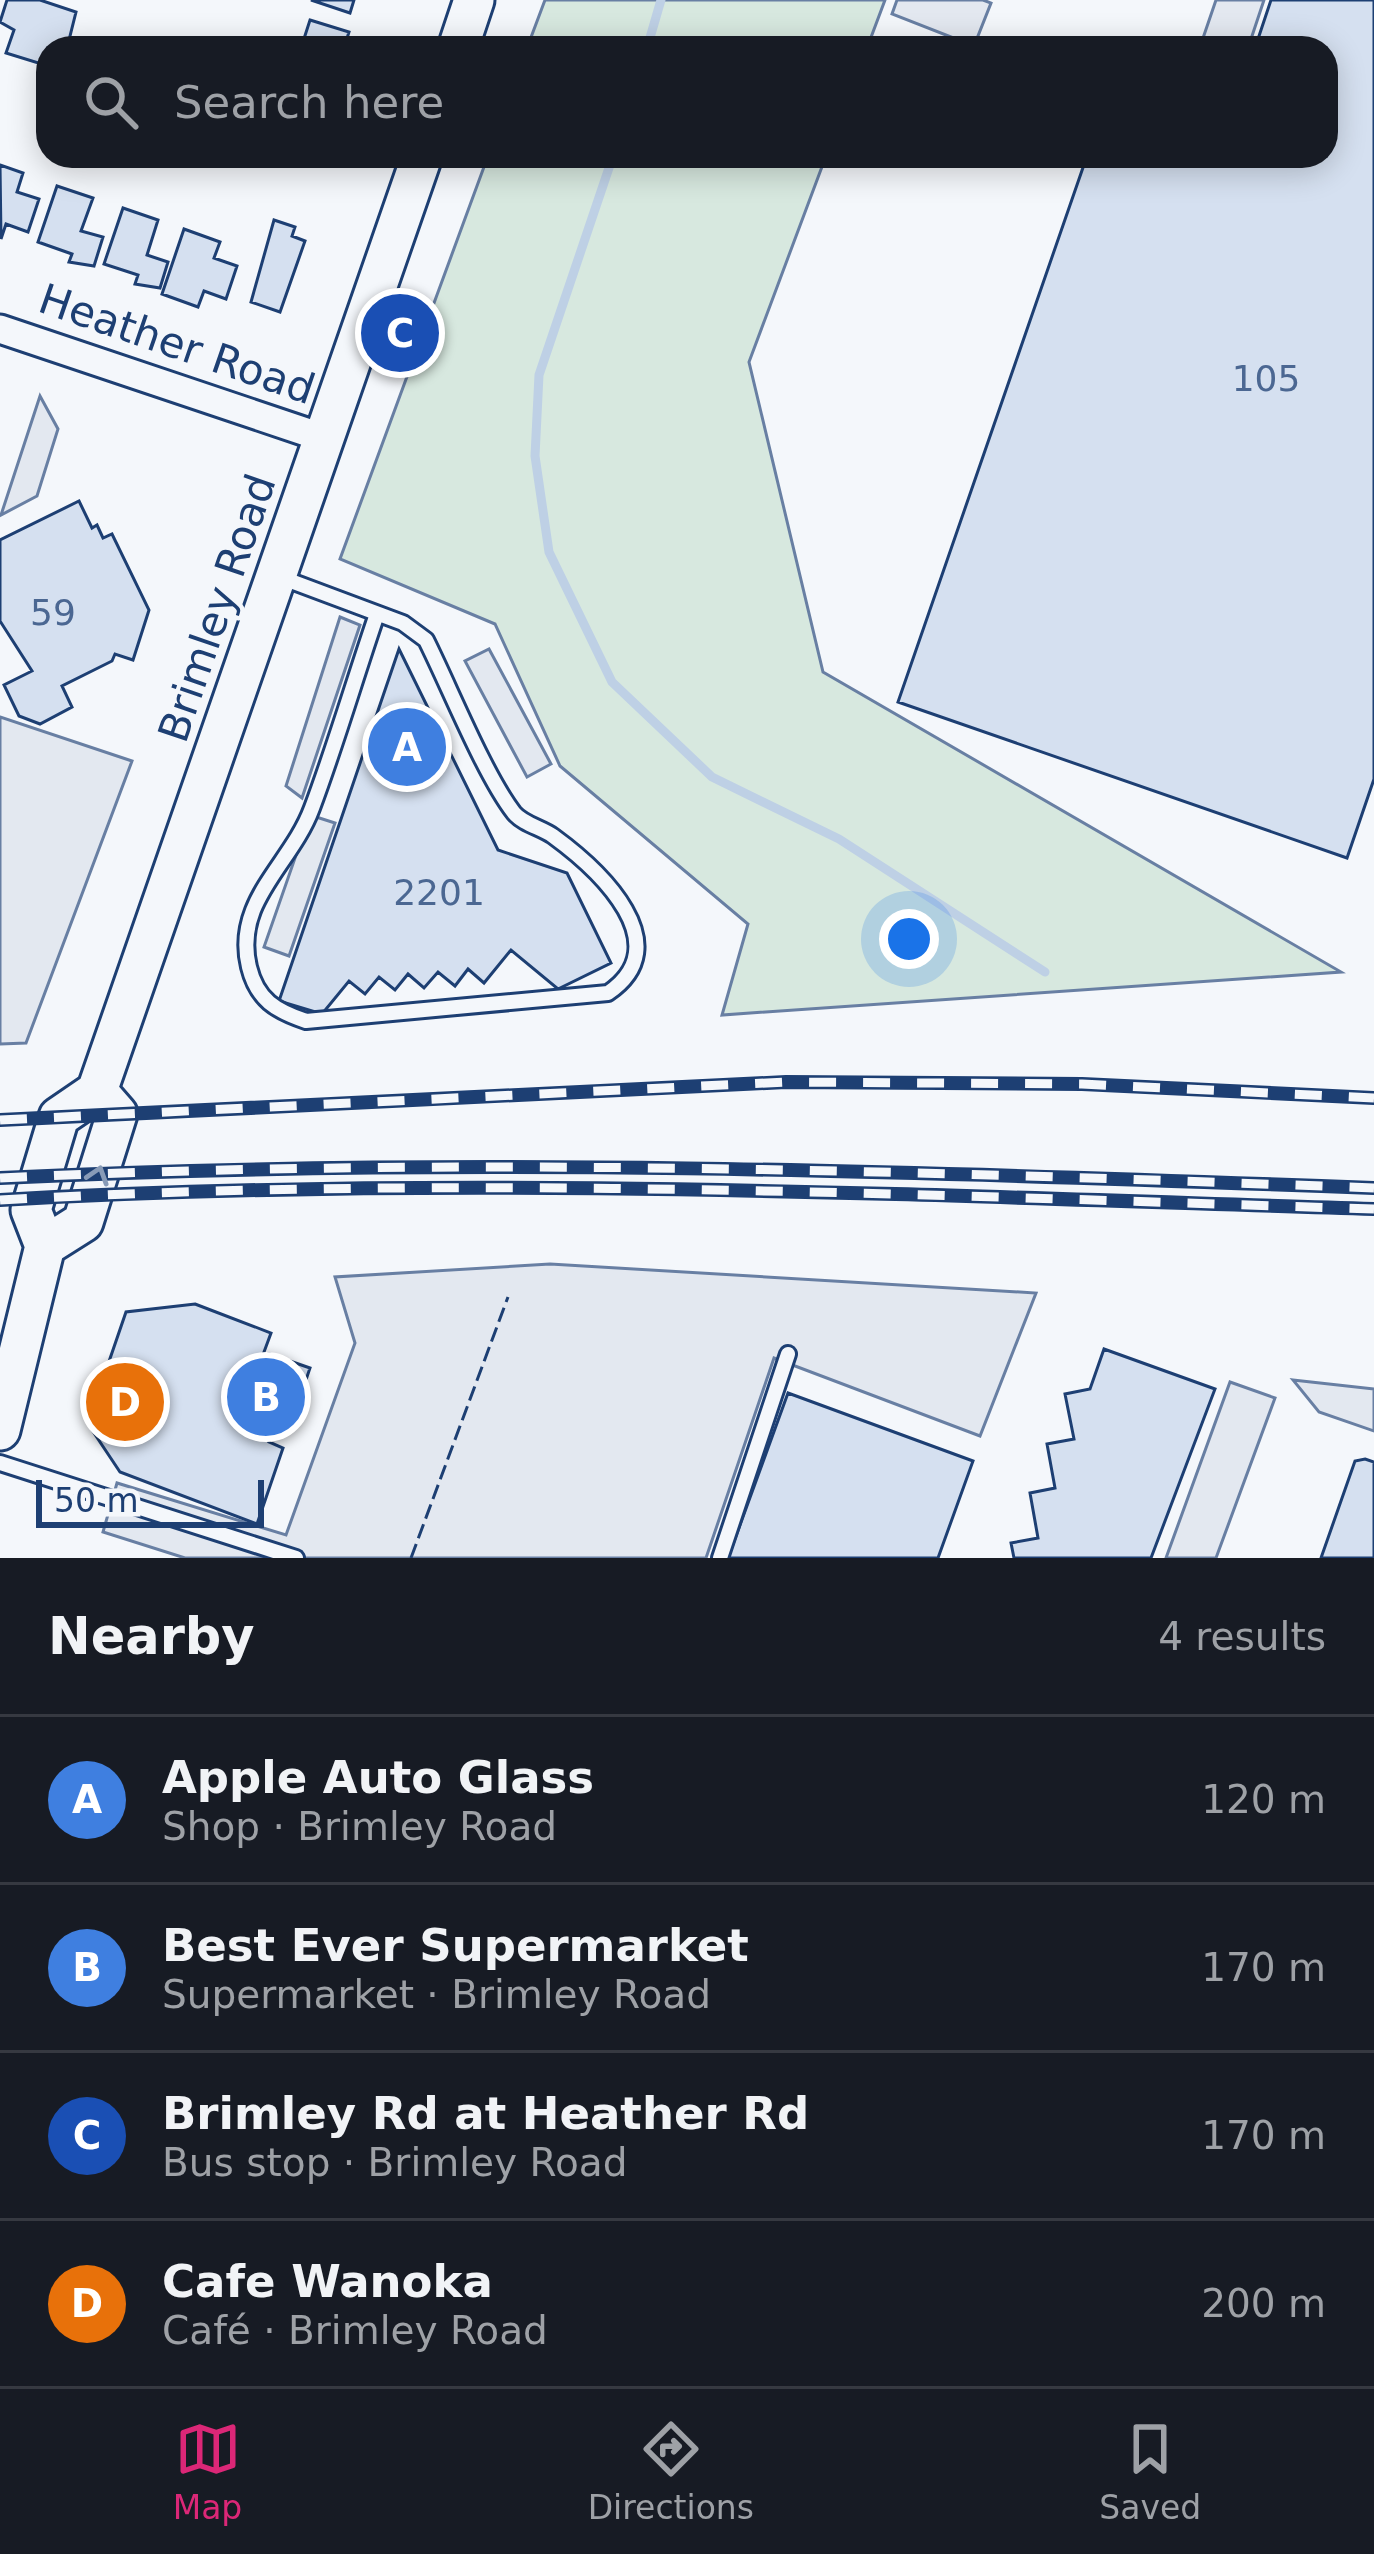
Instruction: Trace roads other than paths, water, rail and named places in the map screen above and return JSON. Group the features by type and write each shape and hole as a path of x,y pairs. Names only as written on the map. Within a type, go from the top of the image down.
{"main road":[{"path":"462,36 474,0"},
{"name":"Brimley Road","path":"0,1430 45,1246 31,1210 59,1117 97,1091 418,168"},
{"path":"45,1246 83,1222 117,1114 97,1091"}],"street":[{"name":"Heather Road","path":"0,329 327,439"}],"lane":[{"path":"278,577 377,614 416,630 426,640 516,817 550,833 586,862 620,900 639,936 638,962 626,981 608,993 306,1021 275,1011 259,994 245,947 247,920 310,816 377,614"},
{"path":"720,1558 788,1354"},
{"path":"0,1463 296,1558"}],"waterway":[{"path":"650,36 661,0"},
{"path":"609,168 539,375 535,456 549,552 612,682 712,777 839,839 1045,972"}],"railway":[{"path":"0,1120 786,1082 1082,1084 1374,1098"},
{"path":"0,1178 344,1168 687,1168 1374,1188"},
{"path":"0,1200 172,1192 515,1188 1374,1209"}],"place":[{"name":"Brimley Rd at Heather Rd","path":"400,333"},
{"name":"Apple Auto Glass","path":"407,747"},
{"name":"Best Ever Supermarket","path":"266,1397"},
{"name":"Cafe Wanoka","path":"125,1402"}]}
